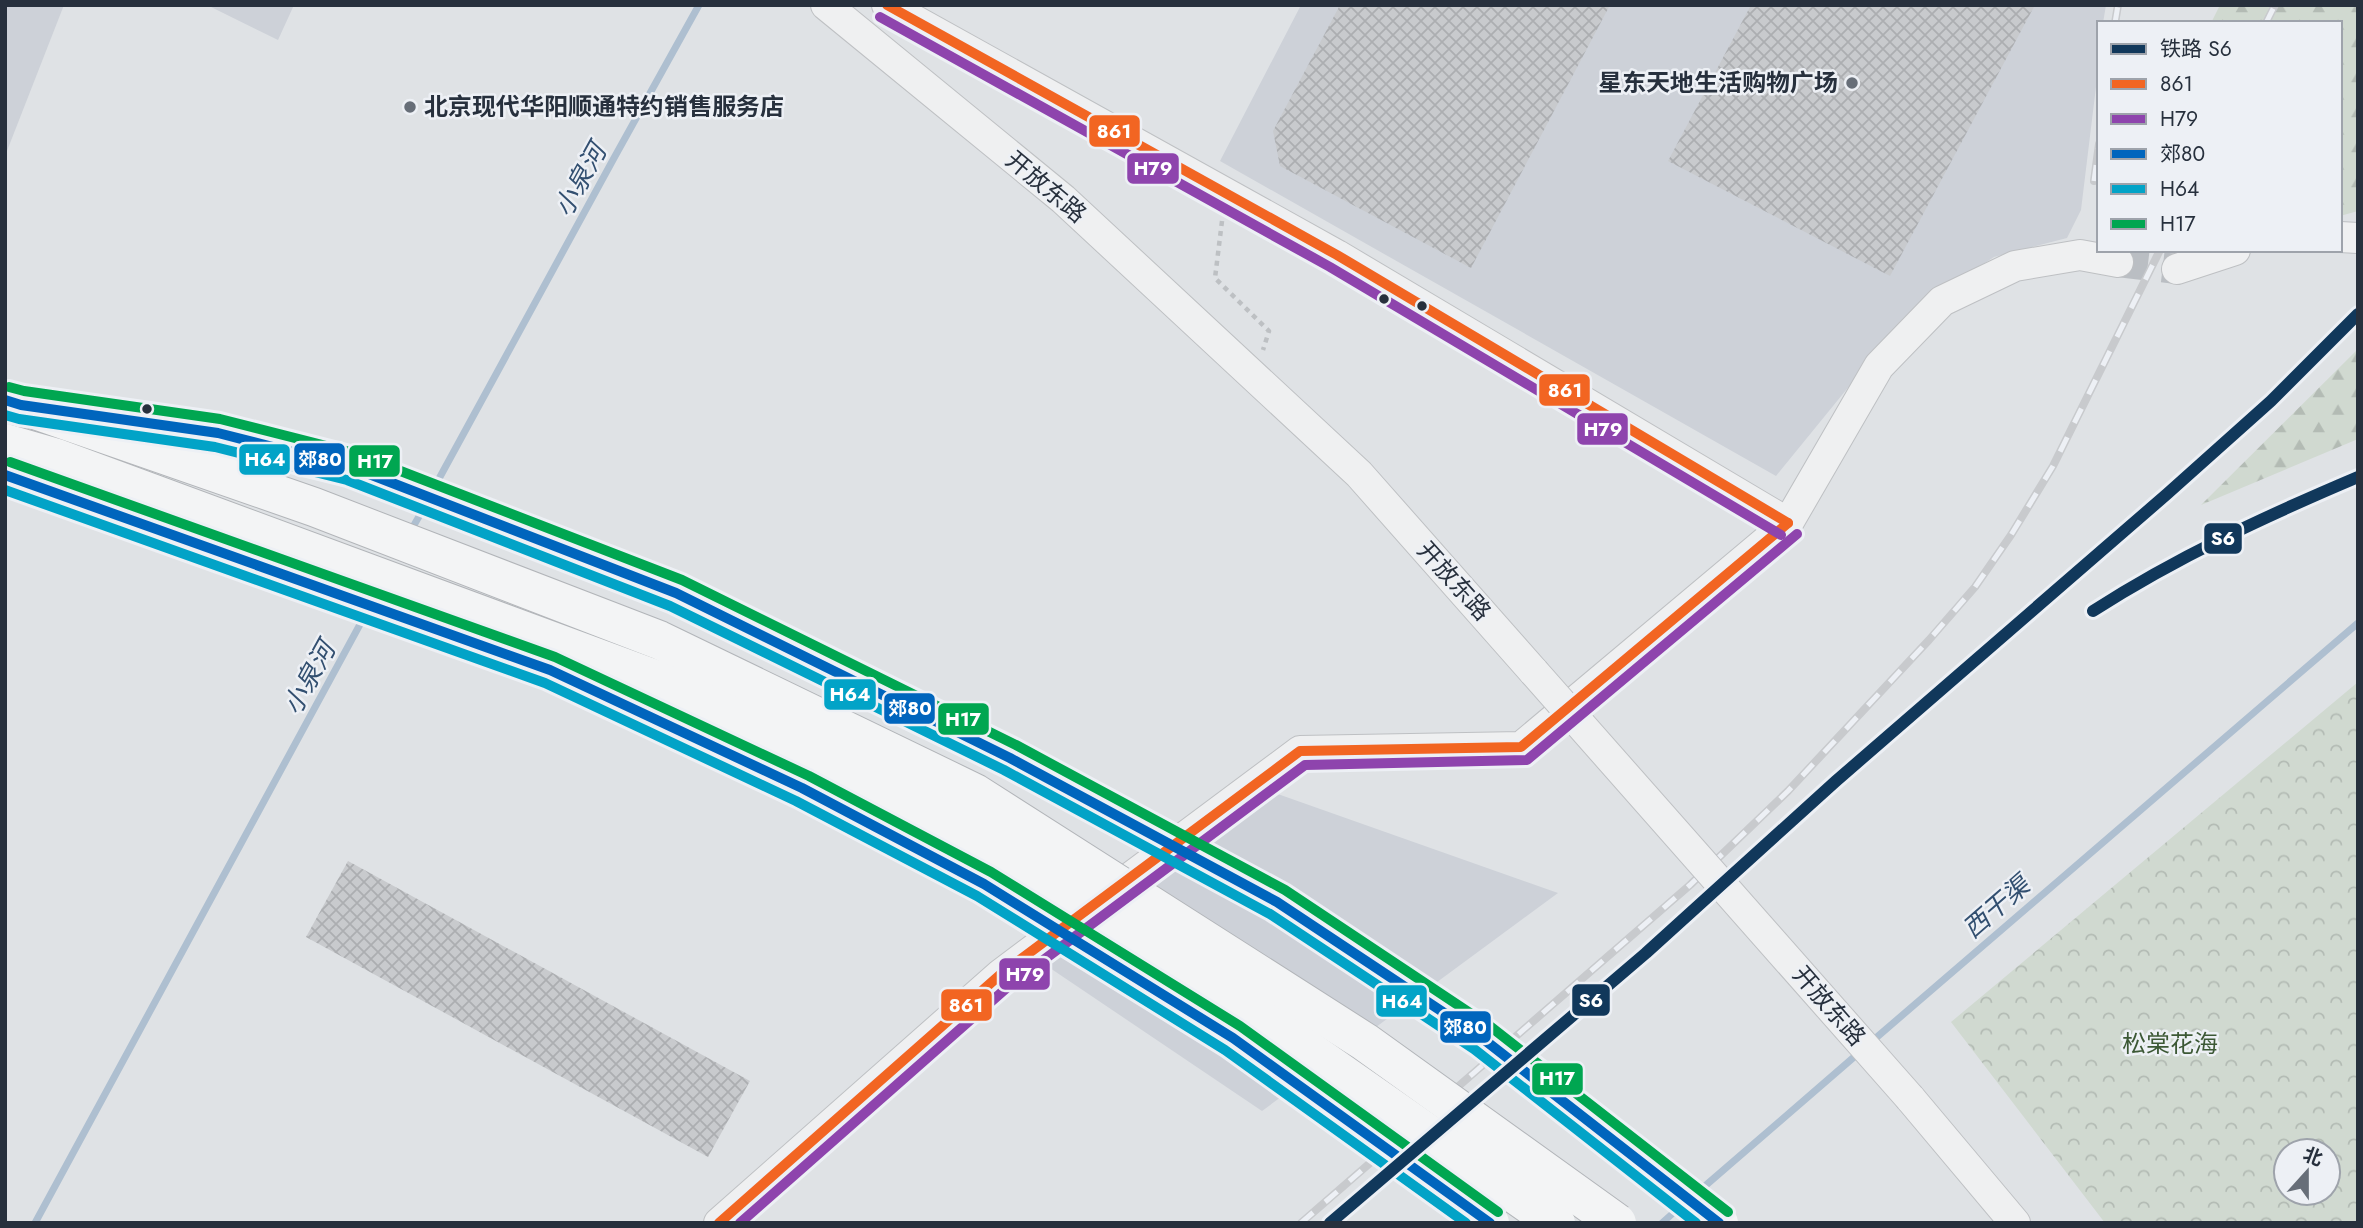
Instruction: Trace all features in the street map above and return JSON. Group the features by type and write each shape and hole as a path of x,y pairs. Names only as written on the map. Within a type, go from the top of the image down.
{"main road":[{"path":"1617,1223 1365,1042 975,793 659,640 314,507 21,405 218,433 351,467 676,593 1010,758 1277,902 1482,1038 1719,1223"},
{"path":"5,443 57,458 655,679 971,832 1310,1051 1556,1223"},
{"path":"5,475 550,670 802,789 984,884 1233,1038 1490,1223"}],"street":[{"name":"开放东路","path":"826,5 1063,199 1359,474 1910,1098 2015,1223"},
{"path":"887,5 1337,255 1788,523"},
{"path":"2177,269 2229,252"},
{"path":"719,1223 1001,974 1300,751 1521,747 1788,523 1880,366 1942,301 2015,266 2080,255 2118,262"}],"path":[{"path":"1225,192 1215,278 1269,331 1255,378"}],"shaded area":[{"path":"5,5 64,5 5,156"},
{"path":"207,5 294,5 278,40"},
{"path":"1301,5 2106,5 2103,21 2097,21 2097,78 2081,210 2067,238 1994,257 1908,314 1776,476 1220,161"},
{"path":"1255,786 1558,893 1262,1111 1044,964"}],"green space":[{"path":"2220,5 2358,5 2358,211 2342,215 2342,21 2212,21"},
{"path":"2358,349 2358,439 2201,505"},
{"name":"松棠花海","path":"2358,682 2358,1223 2105,1223 1951,1022"}],"building":[{"path":"1340,5 1610,5 1471,268 1280,166 1273,131"},
{"name":"星东天地生活购物广场","path":"1751,5 2035,5 1890,276 1668,161"},
{"path":"348,861 750,1081 708,1157 306,937"}],"waterway":[{"name":"小泉河","path":"435,486 699,5"},
{"name":"小泉河","path":"410,532 425,506"},
{"name":"小泉河","path":"35,1223 364,617"},
{"name":"西干渠","path":"1870,1043 2358,623"},
{"name":"西干渠","path":"1698,1192 1861,1051"},
{"name":"西干渠","path":"1662,1223 1681,1206"}],"tunnel":[{"path":"2118,262 2177,269"}],"railway":[{"path":"2115,21 2118,5"},
{"path":"2267,21 2275,5"},
{"path":"2094,181 2097,159"},
{"path":"1301,1223 1690,885 1788,791 1929,640 1975,587 2053,466 2159,252"}],"rail line":[{"name":"S6","path":"1330,1223 1646,953 1836,781 2167,494 2271,401 2358,314"},
{"name":"S6","path":"2093,611 2222,538 2358,477"}],"transit line":[{"name":"861","path":"887,5 1337,255 1788,523"},
{"name":"H79","path":"880,17 1330,267 1781,535"},
{"name":"H17","path":"9,387 220,419 354,453 682,580 1016,745 1285,890 1491,1027 1728,1212"},
{"name":"郊80","path":"5,400 21,405 218,433 351,467 676,593 1010,758 1277,902 1482,1038 1719,1223"},
{"name":"H64","path":"5,415 215,447 347,480 670,606 1004,770 1270,914 1474,1049 1696,1223"},
{"name":"H17","path":"10,462 555,657 809,776 991,872 1240,1026 1498,1212"},
{"name":"郊80","path":"5,475 550,670 802,788 984,884 1233,1038 1490,1223"},
{"name":"H64","path":"5,490 545,683 796,801 977,896 1225,1050 1466,1223"},
{"name":"861","path":"719,1223 1001,974 1300,751 1521,747 1788,523"},
{"name":"H79","path":"740,1223 1010,985 1305,765 1527,760 1797,534"}],"place":[{"name":"星东天地生活购物广场","path":"1852,83"},
{"name":"北京现代华阳顺通特约销售服务店","path":"410,107"}]}
